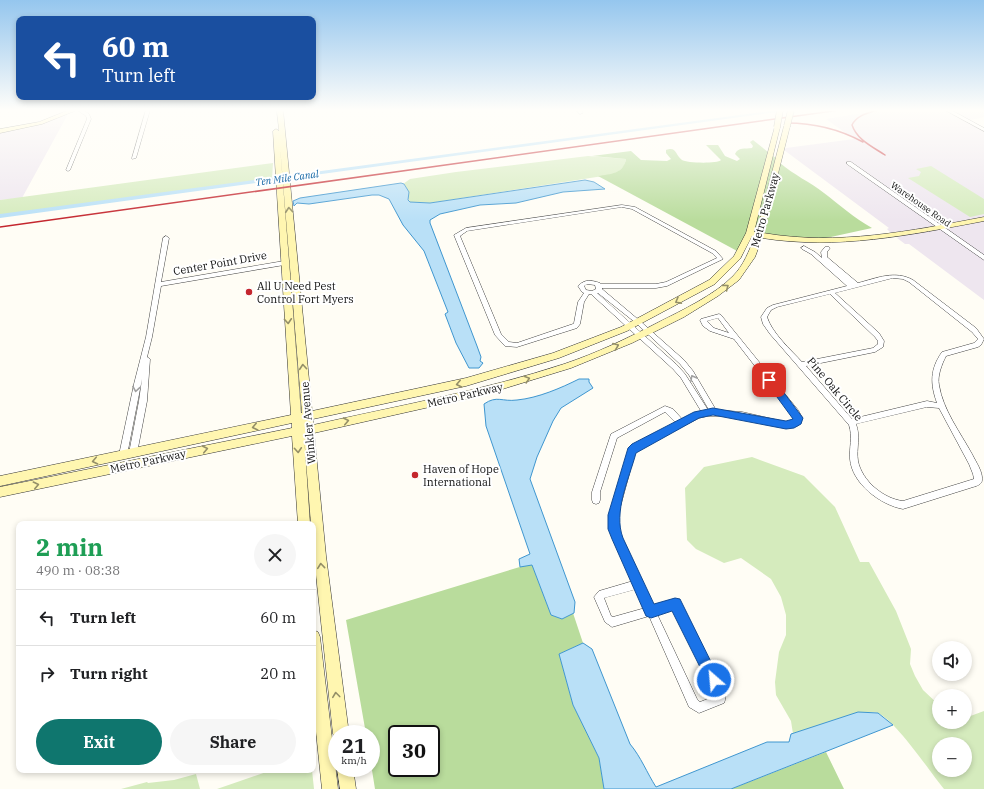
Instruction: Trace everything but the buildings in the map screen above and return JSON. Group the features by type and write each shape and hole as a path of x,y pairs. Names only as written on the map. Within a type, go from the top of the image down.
{"street":[{"path":"68,170 78,147"},
{"path":"134,158 137,147"},
{"name":"Winkler Avenue","path":"277,147 278,174 284,180 281,219 304,521"},
{"name":"Winkler Avenue","path":"282,147 284,180 291,230 325,612 340,725"},
{"name":"Metro Parkway","path":"0,481 296,419 486,377 568,352 633,324 712,282 731,265 754,237 771,147"},
{"name":"Metro Parkway","path":"0,492 166,457 296,431 308,430 510,384 568,366 644,334 681,315 727,287 746,267 782,147"},
{"name":"Warehouse Road","path":"849,163 984,258"},
{"path":"622,206 632,208 714,252 720,259 667,284 594,291 581,302 578,324 575,326 517,346 507,344 498,335 457,236 466,230 622,206"},
{"path":"754,237 804,248 827,248 856,245 984,218"},
{"path":"281,219 285,228 291,230"},
{"path":"754,237 811,242 865,239 903,234"},
{"name":"Center Point Drive","path":"128,454 137,384 149,337 166,238"},
{"path":"856,245 864,242 866,240 865,239"},
{"path":"804,248 821,258 854,286"},
{"path":"821,258 827,248"},
{"path":"284,263 291,267 296,287"},
{"name":"Center Point Drive","path":"159,284 284,263"},
{"name":"Pine Oak Circle","path":"893,276 908,278 979,336 979,343 948,352 942,357 935,383 942,406 955,434 977,471 978,481 973,484 903,505 892,503 879,496 858,470 854,460 855,433 851,422 768,327 765,321 766,312 775,306 854,286 893,276"},
{"path":"594,291 644,334 679,371 709,412"},
{"path":"594,291 644,334"},
{"path":"801,365 875,350 881,345 881,341 877,335 831,292"},
{"path":"638,584 602,594 599,597 608,619 612,622 651,612 675,604 720,693 720,699 699,708 693,703 651,612 638,584 614,529 614,515 632,451 636,447 681,423 709,412 786,425 794,424 798,421 795,412 735,337 718,316 703,320 708,327 713,330 735,337"},
{"path":"851,422 927,404 942,406"},
{"path":"596,500 596,492 614,436 664,409 670,411 681,423"},
{"path":"316,664 330,789"},
{"path":"346,777 348,789"}],"shaded area":[{"path":"0,147 50,147 22,198 0,200"},
{"path":"984,147 984,300 909,244 905,244 897,238 904,235 900,233 892,234 887,229 889,228 784,150 786,148"}],"green space":[{"path":"708,147 719,147 725,156 737,161 740,159 735,154 738,150 762,147 768,152 748,233 739,252 598,176 616,172 622,168 626,159 592,156 631,151 641,160 667,161 671,159 666,153 666,150 672,149 682,160 702,163 721,160"},
{"path":"772,155 777,159 757,233 754,232"},
{"path":"588,156 626,159 624,166 616,174 430,203 410,202 403,184 410,179 456,172"},
{"path":"273,163 272,179 0,215 0,200"},
{"path":"780,163 819,189 853,216 872,228 817,240 763,234"},
{"path":"931,166 984,199 984,214 970,217 908,178 919,176 921,172 916,169"},
{"path":"752,457 804,476 835,507 860,562 869,562 896,611 911,649 910,664 923,690 932,698 932,729 972,729 972,715 984,711 984,789 944,789 935,777 972,777 972,737 932,737 932,774 903,736 894,726 878,713 870,712 849,715 793,734 791,721 776,695 775,682 779,652 786,635 786,615 781,597 771,579 741,558 724,563 696,549 687,540 685,488 704,467"},
{"path":"532,565 551,615 562,619 573,613 583,643 559,654 573,705 599,758 604,789 375,789 373,777 380,777 380,725 364,725 346,620 523,566"},
{"path":"826,752 844,789 731,789"},
{"path":"263,773 312,773 314,789 217,789"},
{"path":"196,774 200,789 121,789 147,782 174,780"}],"water":[{"path":"585,180 594,182 605,189 563,192 516,203 480,205 440,214 430,220 481,357 480,361 483,363 479,368 469,368 456,343 445,314 448,312 424,251 403,225 389,199 379,195 372,195 309,204 297,203 294,206 293,201 300,198 401,183 404,184 409,192 408,200 410,202 430,203"},
{"path":"579,379 589,379 589,382 593,388 561,408 553,421 537,457 530,479 575,602 574,613 562,619 551,615 532,565 520,567 519,559 530,554 486,426 484,404 496,399 525,399 541,395"},
{"path":"583,643 592,649 630,744 656,787 767,742 789,742 791,734 858,712 878,713 893,725 731,789 604,789 599,758 573,705 559,654"}],"waterway":[{"name":"Ten Mile Canal","path":"0,216 515,147"}],"railway":[{"path":"0,227 576,147"},
{"path":"872,147 885,155"}],"place":[{"name":"All U Need Pest Control Fort Myers","path":"249,292"},
{"name":"Haven of Hope International","path":"415,475"}],"route":[{"path":"714,680 675,604 651,612 617,539 613,522 614,515 632,451 636,447 697,414 713,411 786,425 791,425 798,421 795,412 769,380"}]}
